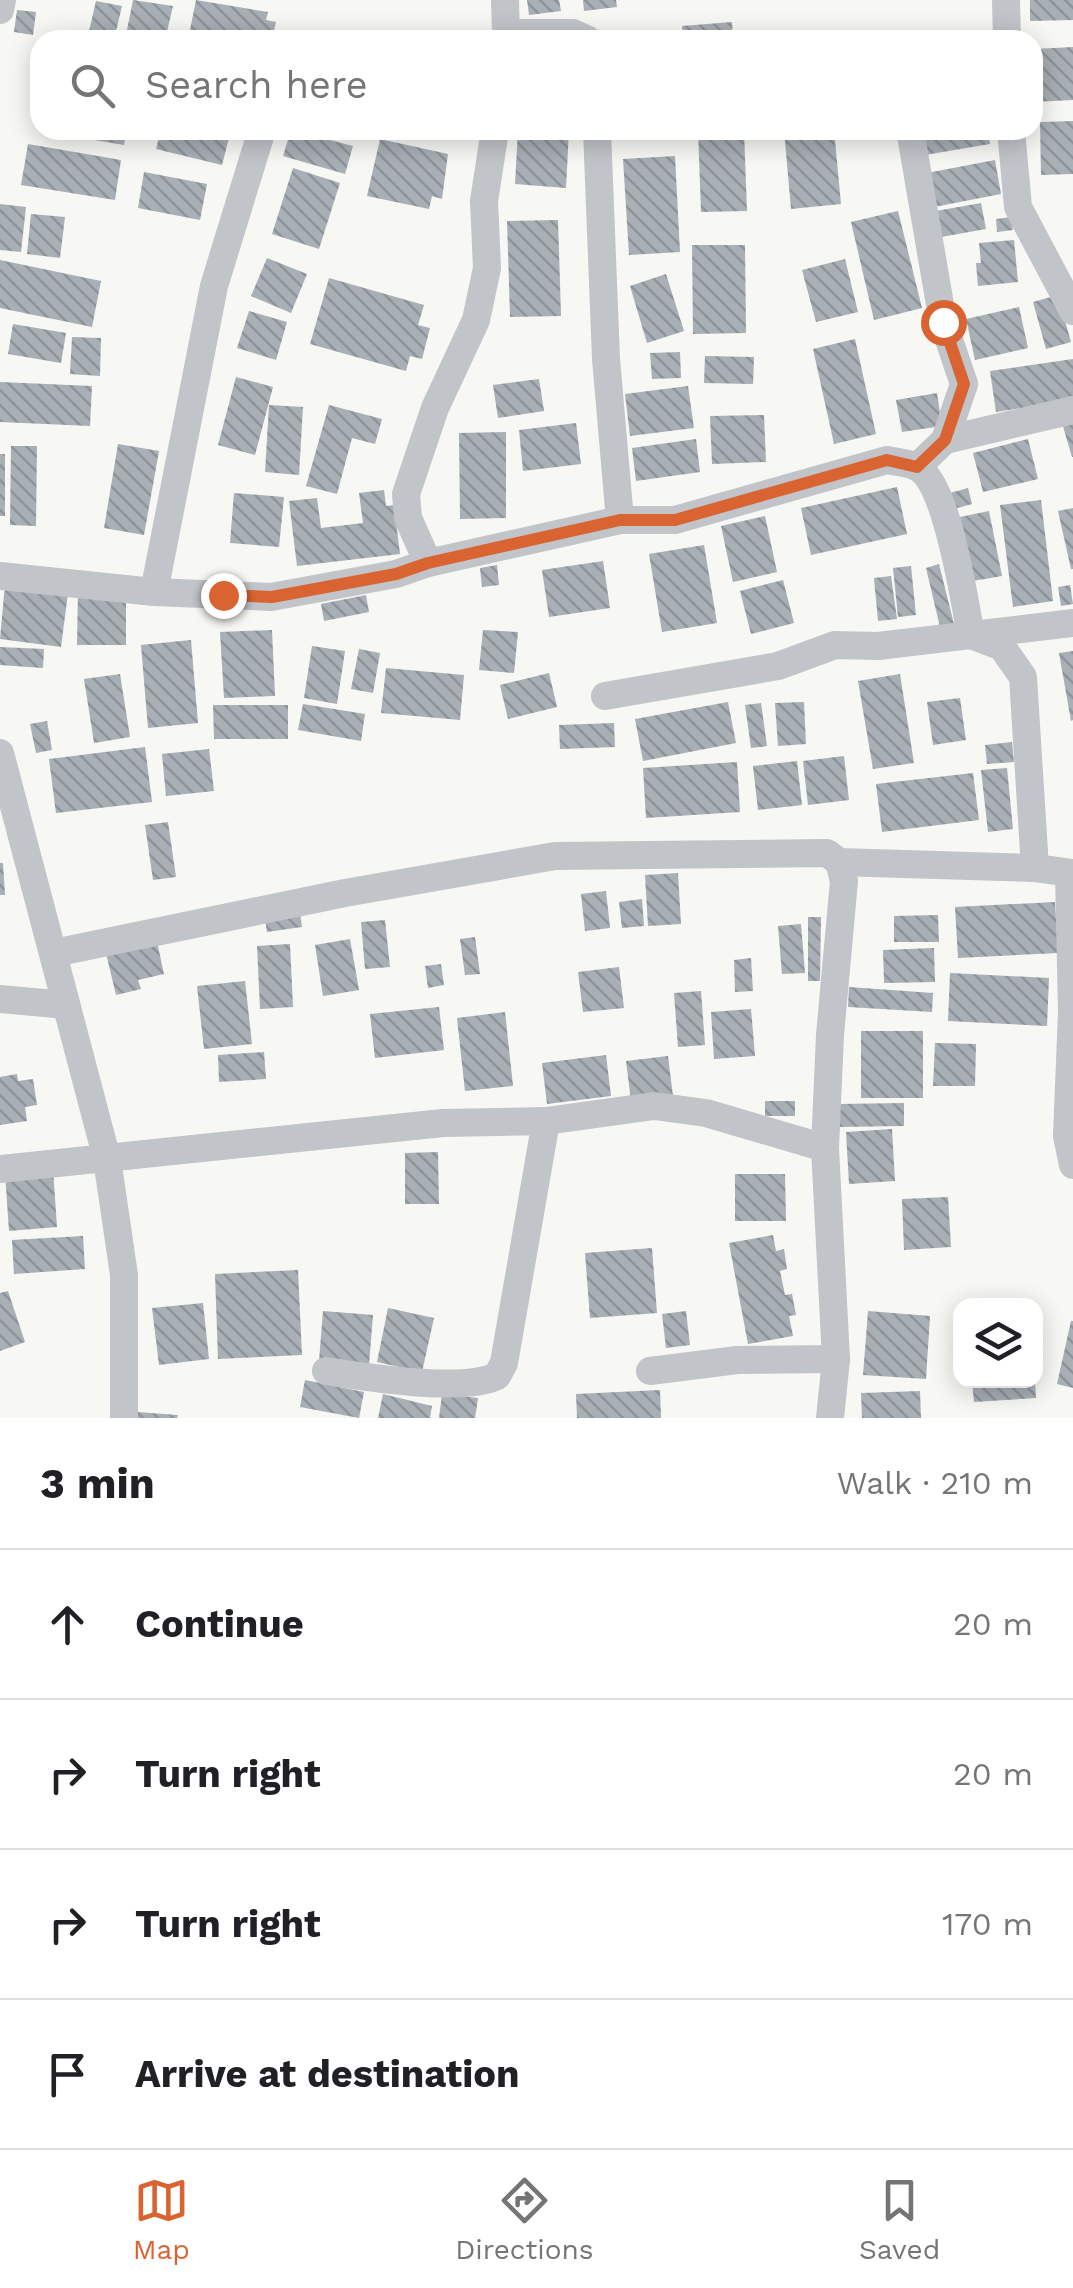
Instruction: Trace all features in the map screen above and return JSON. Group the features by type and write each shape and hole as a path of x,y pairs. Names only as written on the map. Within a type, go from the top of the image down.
{"street":[{"path":"0,10 2,0"},
{"path":"504,30 505,0"},
{"path":"1006,0 1007,30"},
{"path":"154,592 214,286 259,140"},
{"path":"428,563 408,518 406,494 434,408 476,320 487,268 484,201 493,140"},
{"path":"597,140 606,360 620,520"},
{"path":"912,140 943,322 964,384 945,440 917,467"},
{"path":"1012,140 1018,207 1073,311"},
{"path":"945,440 1073,410"},
{"path":"0,576 154,592 272,597 396,574 428,563 620,520 675,520 887,460 917,467 933,482 952,543 970,635"},
{"path":"605,696 778,666 835,645 878,646 1073,623"},
{"path":"970,635 1002,647 1023,678 1036,868"},
{"path":"0,753 106,1159 124,1274 124,1418"},
{"path":"54,953 344,893 555,856 827,853 840,862 1036,868 1071,873 1068,1136 1073,1164"},
{"path":"830,1418 836,1360 826,1148 830,1035 844,882 840,862"},
{"path":"0,1000 66,1005"},
{"path":"0,1169 443,1123 546,1121 654,1106 706,1113 826,1148"},
{"path":"326,1371 386,1379 475,1383 496,1376 504,1363 546,1121"},
{"path":"650,1371 737,1360 836,1360"}],"building":[{"path":"133,0 173,6 167,30 127,30"},
{"path":"196,0 268,12 266,20 276,22 274,30 190,30"},
{"path":"527,0 559,0 561,11 529,15"},
{"path":"583,0 616,0 617,7 584,11"},
{"path":"1030,0 1073,0 1073,20 1030,21"},
{"path":"96,1 122,6 116,30 89,30"},
{"path":"17,10 36,12 30,35 14,32"},
{"path":"732,22 732,30 682,30 682,26"},
{"path":"1073,47 1073,100 1043,102 1043,48"},
{"path":"1073,121 1073,174 1041,175 1043,122"},
{"path":"94,140 125,140 124,145"},
{"path":"158,140 228,140 222,165 156,149"},
{"path":"288,140 330,140 353,146 345,174 283,156"},
{"path":"380,140 448,154 442,199 432,196 429,209 367,196"},
{"path":"517,140 568,140 566,188 515,184"},
{"path":"698,140 744,140 747,211 701,212"},
{"path":"785,140 835,140 841,204 791,209"},
{"path":"923,140 989,140 990,144 925,155"},
{"path":"28,144 121,160 115,200 21,185"},
{"path":"675,156 680,252 629,255 623,159"},
{"path":"995,160 1001,194 934,207 927,173"},
{"path":"293,168 340,183 319,249 272,234"},
{"path":"144,172 207,184 200,220 138,208"},
{"path":"981,203 986,229 941,237 936,211"},
{"path":"0,204 26,207 21,252 0,250"},
{"path":"898,211 922,308 874,320 851,222"},
{"path":"31,214 65,217 60,258 27,254"},
{"path":"1011,217 1013,230 997,232 996,219"},
{"path":"558,220 561,316 510,317 507,221"},
{"path":"1014,240 1018,282 978,286 979,243"},
{"path":"692,245 745,245 746,333 693,334"},
{"path":"267,258 307,274 291,313 251,296"},
{"path":"845,259 858,312 816,322 802,270"},
{"path":"0,260 101,281 92,327 0,308"},
{"path":"666,274 684,331 647,343 630,286"},
{"path":"329,278 424,305 418,325 430,328 422,359 410,356 406,371 310,344"},
{"path":"1058,295 1071,342 1046,349 1033,302"},
{"path":"1019,307 1028,348 975,360 966,319"},
{"path":"249,311 287,322 276,360 237,348"},
{"path":"13,324 66,333 61,363 8,354"},
{"path":"72,337 101,338 100,376 70,374"},
{"path":"855,339 876,434 834,444 813,349"},
{"path":"680,352 681,378 652,379 650,353"},
{"path":"705,356 754,357 753,384 704,383"},
{"path":"1073,359 1073,400 996,412 990,371"},
{"path":"236,377 273,387 255,455 218,445"},
{"path":"539,379 544,411 498,418 493,385"},
{"path":"0,382 92,386 90,426 0,422"},
{"path":"688,386 694,428 630,436 625,394"},
{"path":"937,393 942,426 902,432 896,400"},
{"path":"269,405 303,407 299,475 265,472"},
{"path":"329,405 382,419 375,444 352,438 337,494 306,486"},
{"path":"764,415 766,462 712,464 710,416"},
{"path":"1073,419 1073,457 1072,457 1062,423"},
{"path":"576,423 581,464 523,471 519,430"},
{"path":"506,432 506,518 460,519 459,433"},
{"path":"696,439 700,472 636,481 632,448"},
{"path":"1028,439 1038,479 983,492 973,453"},
{"path":"118,444 159,451 144,535 104,528"},
{"path":"11,446 37,446 36,526 10,525"},
{"path":"0,454 5,454 5,516 0,516"},
{"path":"897,487 907,534 811,555 801,508"},
{"path":"968,488 972,504 954,509 950,493"},
{"path":"384,490 386,506 394,505 400,554 297,566 289,501 317,498 321,528 363,523 359,493"},
{"path":"234,493 284,497 279,547 230,543"},
{"path":"1041,500 1053,601 1013,607 1000,505"},
{"path":"1073,508 1073,569 1071,569 1058,511"},
{"path":"989,511 1002,576 973,581 960,517"},
{"path":"765,516 777,572 733,582 721,526"},
{"path":"704,545 717,623 662,632 649,554"},
{"path":"603,561 610,608 549,617 542,570"},
{"path":"939,564 954,624 940,627 926,568"},
{"path":"497,565 499,585 482,587 480,568"},
{"path":"911,566 916,615 898,617 893,568"},
{"path":"891,576 897,619 878,621 874,578"},
{"path":"783,580 794,623 751,634 740,591"},
{"path":"5,584 68,593 61,647 0,639"},
{"path":"1070,585 1073,604 1061,606 1058,587"},
{"path":"78,590 126,600 126,645 77,645"},
{"path":"366,595 369,612 324,621 321,604"},
{"path":"272,630 275,696 224,698 220,632"},
{"path":"483,630 518,632 514,673 479,670"},
{"path":"191,640 198,723 148,728 141,645"},
{"path":"312,646 345,651 337,704 304,698"},
{"path":"0,647 44,649 43,668 0,665"},
{"path":"359,649 380,653 373,693 351,689"},
{"path":"1073,651 1073,720 1071,721 1059,653"},
{"path":"386,668 464,675 460,720 381,713"},
{"path":"549,673 557,707 508,719 500,685"},
{"path":"120,674 130,737 94,743 84,679"},
{"path":"900,674 914,763 873,769 858,681"},
{"path":"960,698 966,740 933,745 927,702"},
{"path":"728,702 736,743 643,761 635,719"},
{"path":"804,702 806,744 778,746 775,703"},
{"path":"761,703 767,746 751,748 745,705"},
{"path":"303,704 365,714 361,741 298,730"},
{"path":"213,705 288,705 288,739 214,739"},
{"path":"47,721 52,750 36,753 30,724"},
{"path":"614,723 615,747 560,749 559,725"},
{"path":"1012,742 1014,762 987,764 985,745"},
{"path":"145,747 152,802 56,813 49,759"},
{"path":"209,749 214,791 166,796 162,754"},
{"path":"844,756 849,800 808,805 803,761"},
{"path":"797,761 802,805 758,810 753,766"},
{"path":"737,762 740,812 646,818 643,768"},
{"path":"1007,768 1013,829 988,832 981,770"},
{"path":"973,773 979,820 882,832 876,784"},
{"path":"168,822 176,877 153,880 145,825"},
{"path":"3,863 5,895 0,895"},
{"path":"678,873 681,924 648,926 645,875"},
{"path":"606,891 610,928 585,931 581,894"},
{"path":"642,899 644,926 622,928 619,902"},
{"path":"1055,902 1058,953 958,958 955,907"},
{"path":"299,907 302,927 267,932 264,913"},
{"path":"938,915 939,942 894,942 894,916"},
{"path":"808,917 821,917 820,981 808,981"},
{"path":"385,920 390,967 365,969 361,922"},
{"path":"801,924 805,973 782,974 778,926"},
{"path":"156,937 164,974 138,980 141,989 116,995 105,949"},
{"path":"475,937 480,974 465,975 460,939"},
{"path":"350,939 359,990 323,996 315,945"},
{"path":"290,944 293,1007 260,1009 257,946"},
{"path":"934,948 935,982 884,983 883,950"},
{"path":"751,958 753,991 735,992 734,960"},
{"path":"441,964 444,985 428,988 425,966"},
{"path":"619,967 624,1008 583,1012 578,972"},
{"path":"950,973 1049,978 1047,1026 948,1021"},
{"path":"245,981 252,1044 204,1049 197,986"},
{"path":"849,987 933,993 932,1012 848,1007"},
{"path":"701,991 705,1045 678,1047 674,993"},
{"path":"439,1007 444,1050 375,1058 370,1014"},
{"path":"751,1009 755,1056 714,1059 711,1012"},
{"path":"505,1012 513,1086 465,1091 457,1018"},
{"path":"861,1031 923,1031 923,1098 861,1098"},
{"path":"935,1043 976,1044 975,1086 933,1086"},
{"path":"264,1052 266,1079 219,1082 218,1055"},
{"path":"606,1055 611,1096 547,1104 542,1063"},
{"path":"668,1056 673,1096 631,1101 626,1061"},
{"path":"17,1074 18,1081 33,1079 37,1105 25,1107 27,1121 0,1125 0,1077"},
{"path":"765,1101 795,1101 795,1116 765,1116"},
{"path":"904,1103 904,1126 839,1127 839,1104"},
{"path":"892,1129 895,1181 849,1184 846,1132"},
{"path":"438,1152 439,1204 405,1204 405,1153"},
{"path":"53,1169 57,1227 9,1231 5,1173"},
{"path":"735,1174 785,1174 786,1221 735,1221"},
{"path":"948,1197 951,1247 904,1250 902,1199"},
{"path":"773,1235 776,1251 784,1249 787,1269 780,1271 785,1295 792,1294 796,1315 789,1316 793,1336 748,1344 729,1243"},
{"path":"83,1236 85,1269 14,1274 12,1240"},
{"path":"652,1248 657,1313 590,1318 585,1253"},
{"path":"298,1270 302,1355 218,1359 215,1274"},
{"path":"8,1291 25,1342 0,1351 0,1293"},
{"path":"203,1303 209,1359 159,1365 152,1308"},
{"path":"388,1308 434,1318 422,1372 377,1362"},
{"path":"323,1311 373,1315 369,1365 319,1361"},
{"path":"686,1311 690,1345 666,1348 662,1314"},
{"path":"868,1311 930,1316 926,1379 863,1375"},
{"path":"1073,1321 1073,1388 1057,1384"},
{"path":"305,1380 364,1392 359,1418 300,1407"},
{"path":"973,1388 1035,1388 1036,1398 974,1402"},
{"path":"660,1390 661,1418 577,1418 576,1394"},
{"path":"920,1391 921,1418 862,1418 861,1393"},
{"path":"383,1394 432,1406 430,1418 378,1418"},
{"path":"442,1394 478,1398 475,1418 439,1418"},
{"path":"137,1412 178,1415 137,1418"}],"route":[{"path":"223,595 272,597 396,574 428,563 620,520 675,520 887,460 917,467 945,440 964,384 943,322"}]}
